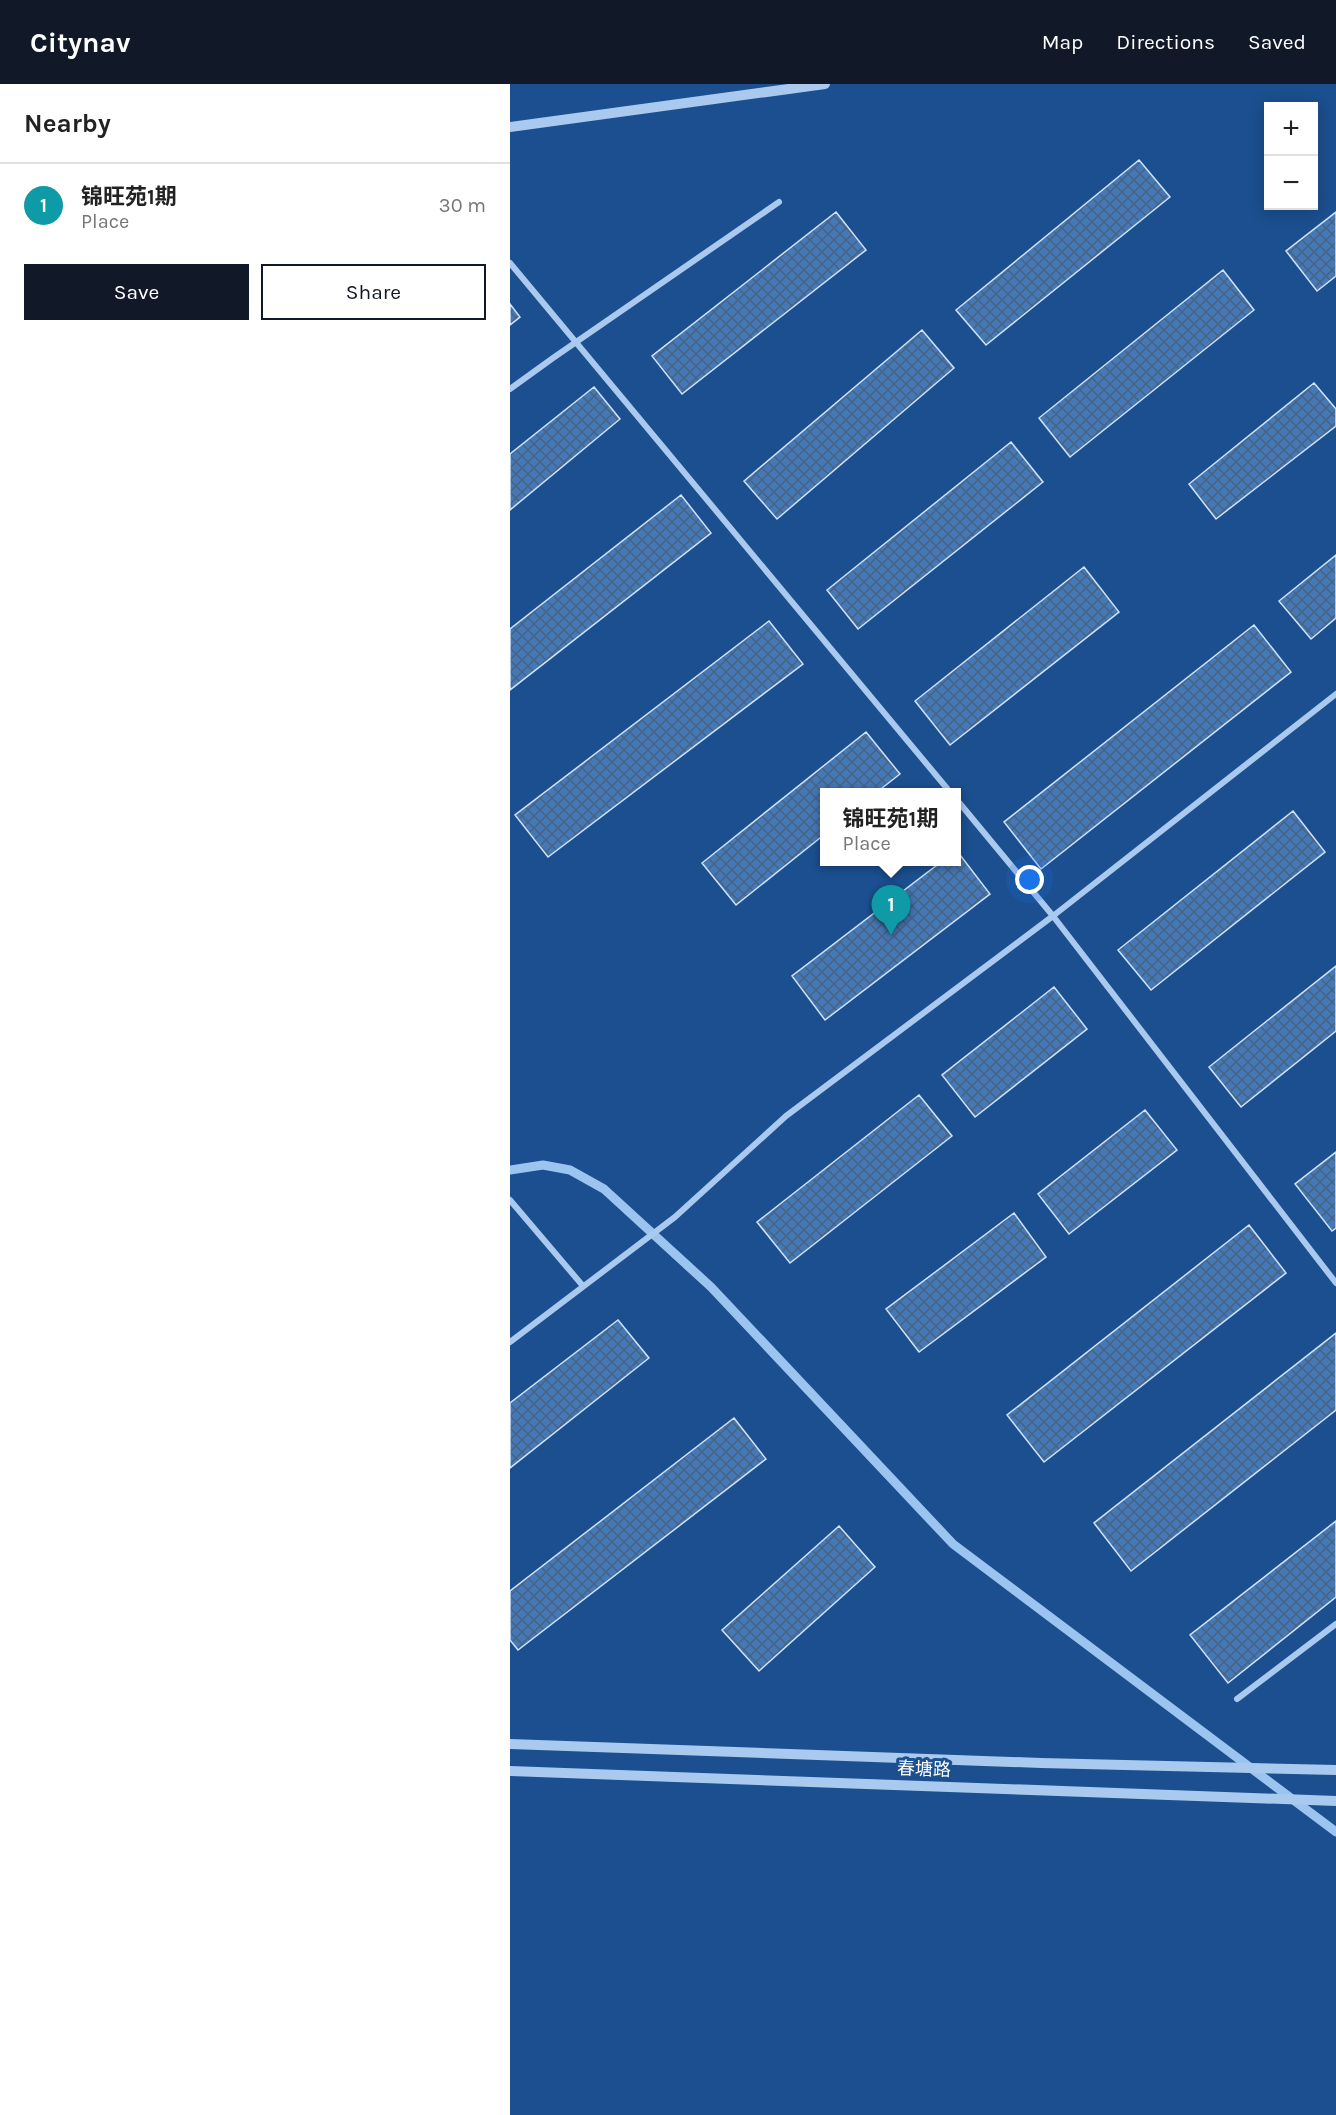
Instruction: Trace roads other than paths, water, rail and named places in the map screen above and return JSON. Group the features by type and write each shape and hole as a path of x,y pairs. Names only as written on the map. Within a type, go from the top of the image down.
{"street":[{"path":"510,128 825,84"},
{"path":"510,390 779,202"},
{"path":"510,263 947,788"},
{"path":"510,1342 675,1217 786,1116 1053,916 1336,694"},
{"path":"961,805 1053,916 1336,1283"},
{"path":"510,1200 583,1286"},
{"path":"1237,1700 1336,1624"},
{"name":"春塘路","path":"510,1744 1041,1763 1288,1767 1336,1770"},
{"name":"春塘路","path":"510,1771 1332,1800"}],"waterway":[{"path":"510,1170 543,1165 570,1170 604,1189 711,1287 953,1544 1336,1832"}],"place":[{"name":"锦旺苑1期","path":"891,935"}]}
